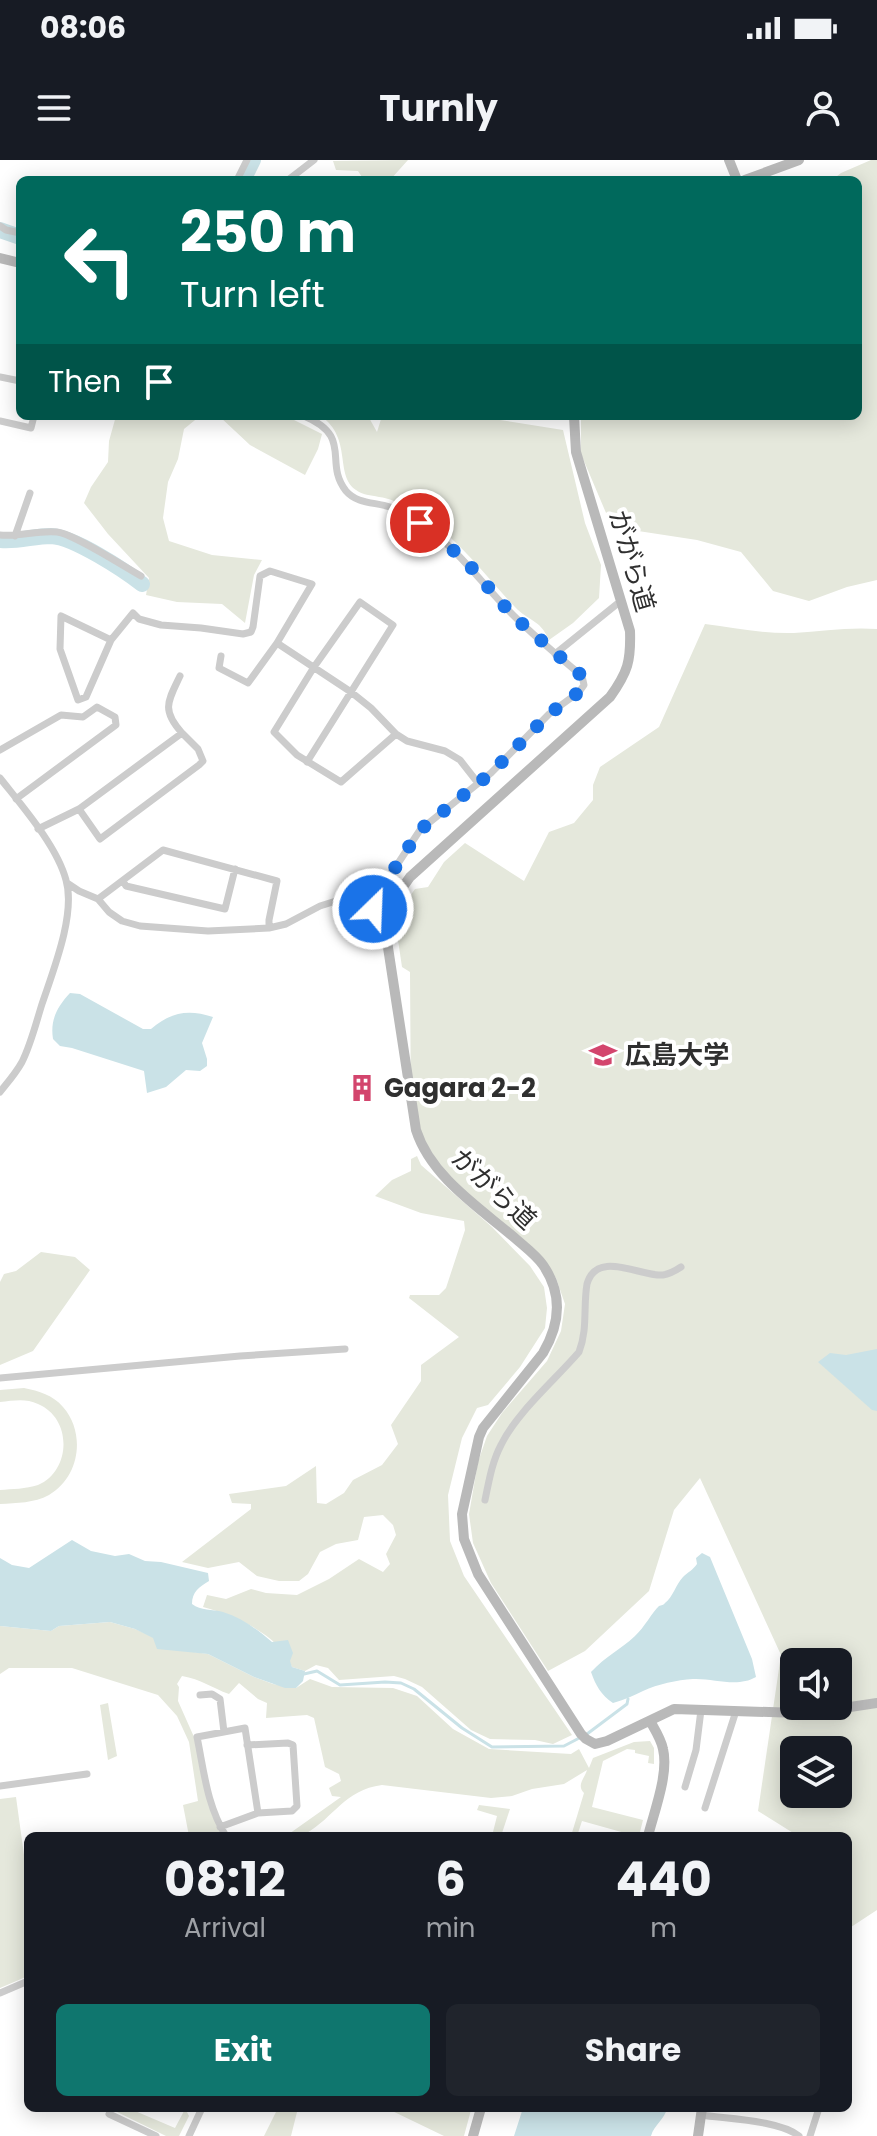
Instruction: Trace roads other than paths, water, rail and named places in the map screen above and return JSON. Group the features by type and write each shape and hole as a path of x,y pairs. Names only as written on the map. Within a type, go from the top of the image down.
{"street":[{"path":"293,176 314,160"},
{"path":"756,176 799,160"},
{"path":"0,421 31,428 33,420"},
{"path":"67,883 98,899 122,921 140,926 208,931 269,928 286,924 320,906 374,889 393,871 420,830 491,773 549,714 584,685 582,676 512,615 465,560 420,523 392,508 361,501 348,494 338,474 331,435 326,428 311,420"},
{"name":"ががら道","path":"573,420 576,452 630,631 631,656 625,676 610,697 410,877 400,889 390,913 387,941 420,1142 433,1164 453,1185 542,1263 555,1291 557,1317 549,1342 479,1437 462,1514 464,1539 478,1574 587,1739 607,1741 650,1721"},
{"path":"15,536 30,493"},
{"path":"0,535 64,533 141,576"},
{"path":"111,640 61,616 60,649 78,700 86,697 111,640 133,613 139,619 161,625 243,634 251,632 260,576 270,571 312,584 277,643 248,683 219,668 221,656"},
{"path":"307,762 393,625 360,602 314,667 274,732 297,755 307,762 341,782 396,734"},
{"path":"555,654 622,602"},
{"path":"277,643 351,692 396,734 407,741 445,751 460,760 478,783"},
{"path":"79,809 100,839 203,761 198,749 172,722 167,712 168,699 180,676"},
{"path":"0,750 61,715 83,717 97,707 115,717 116,725 16,799"},
{"path":"38,829 79,809 182,733"},
{"path":"0,778 57,854 67,883 67,917 58,954 22,1062 0,1092"},
{"path":"98,899 163,850 277,881 269,928"},
{"path":"123,881 126,886 225,909 235,869"},
{"path":"374,889 370,939 387,941"},
{"path":"485,1500 499,1447 510,1428 579,1352 585,1328 585,1294 589,1277 594,1272 614,1266 663,1275 681,1267"},
{"path":"0,1378 345,1349"},
{"path":"200,1695 212,1694 220,1699 224,1732"},
{"path":"649,1832 664,1770 664,1752 650,1721 674,1709 817,1712 877,1703"},
{"path":"685,1787 696,1750 701,1710"},
{"path":"705,1808 736,1711"},
{"path":"223,1832 209,1798 197,1737 245,1728 258,1813"},
{"path":"220,1827 258,1813 292,1811 297,1806 293,1745 247,1745"},
{"path":"0,1786 87,1774"},
{"path":"0,1993 24,1983"},
{"path":"189,2136 200,2112"},
{"path":"473,2136 480,2112"},
{"path":"698,2136 702,2112"},
{"path":"707,2112 779,2126 799,2136"},
{"path":"810,2136 818,2112"},
{"path":"109,2114 156,2136"}],"water":[{"path":"70,993 80,994 143,1029 151,1029 180,1014 196,1013 213,1017 202,1043 207,1066 200,1071 186,1070 166,1087 147,1093 144,1071 60,1046 53,1039 56,1014"},
{"path":"877,1349 877,1411 872,1410 818,1362 830,1353 846,1355"},
{"path":"72,1540 91,1551 115,1556 129,1554 145,1561 208,1573 209,1581 197,1590 192,1604 237,1617 272,1642 288,1640 293,1653 290,1661 292,1667 305,1671 303,1681 296,1688 285,1688 254,1677 208,1654 157,1649 153,1638 110,1622 59,1626 51,1631 0,1626 0,1558 12,1565 29,1568"},
{"path":"702,1553 710,1557 752,1659 756,1677 741,1682 674,1681 613,1703 599,1690 591,1672 638,1633 697,1564 696,1558"},
{"path":"522,2112 665,2112 651,2136 514,2136"}],"waterway":[{"path":"245,176 253,160"},
{"path":"0,230 16,236"},
{"path":"0,540 61,538 98,555 142,584"},
{"path":"304,1674 317,1671 340,1685 401,1683 414,1689 462,1728 492,1747 564,1746 587,1734 627,1704 628,1699"}],"place":[{"name":"広島大学","path":"603,1055"},
{"name":"Gagara 2-2","path":"362,1088"}]}
